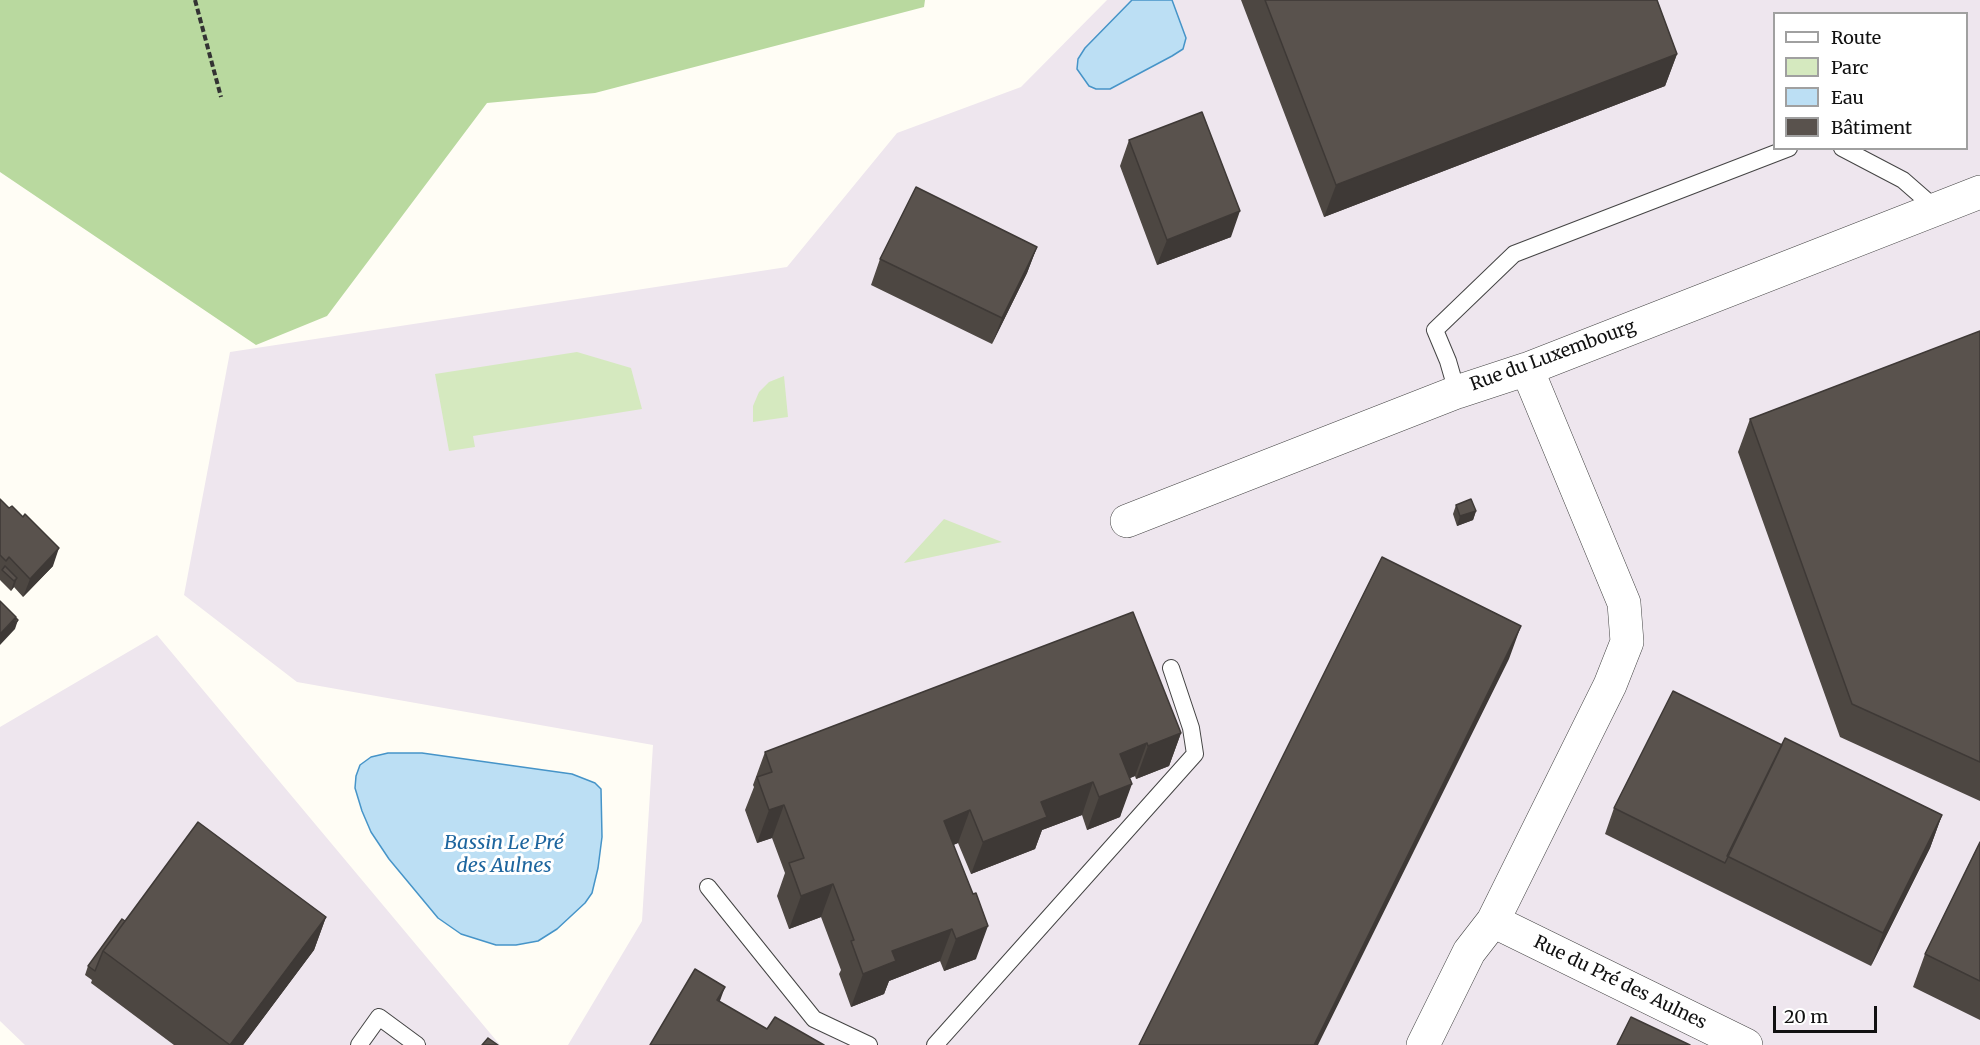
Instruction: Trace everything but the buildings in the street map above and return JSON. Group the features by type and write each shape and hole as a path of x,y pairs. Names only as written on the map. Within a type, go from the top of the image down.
{"street":[{"name":"Rue du Luxembourg","path":"1127,521 1457,392 1527,369 1980,192"},
{"path":"1423,1045 1469,952 1493,921 1610,684 1627,642 1624,603 1527,369"},
{"name":"Rue du Pré des Aulnes","path":"1493,921 1746,1045"}],"lane":[{"path":"1457,392 1448,361 1435,330 1514,254 1784,150"},
{"path":"1846,150 1903,180 1935,208"},
{"path":"935,1045 1195,754 1191,728 1171,668"},
{"path":"708,887 814,1019 869,1045"},
{"path":"358,1045 379,1017 417,1045"}],"path":[{"path":"195,0 221,97"}],"shaded area":[{"path":"1107,0 1980,0 1980,1045 568,1045 642,921 653,745 297,682 184,595 230,352 787,267 897,133 1021,87"},
{"path":"157,635 500,1045 25,1045 0,1021 0,727"}],"green space":[{"path":"0,0 925,0 924,7 595,93 487,103 327,316 256,345 0,172"},
{"path":"577,352 631,368 642,409 473,436 475,447 449,451 435,374"},
{"path":"784,376 788,417 753,422 753,406 759,392 769,382"},
{"path":"944,519 1002,542 904,563"}],"water":[{"path":"1132,0 1172,0 1186,38 1183,49 1110,89 1096,89 1089,86 1077,69 1078,59 1085,48"},
{"name":"Bassin Le Pré des Aulnes","path":"388,753 422,753 572,774 595,783 601,789 602,837 592,893 585,903 557,929 538,941 516,945 496,945 461,934 438,918 389,859 371,832 355,788 360,765 371,757"}]}
